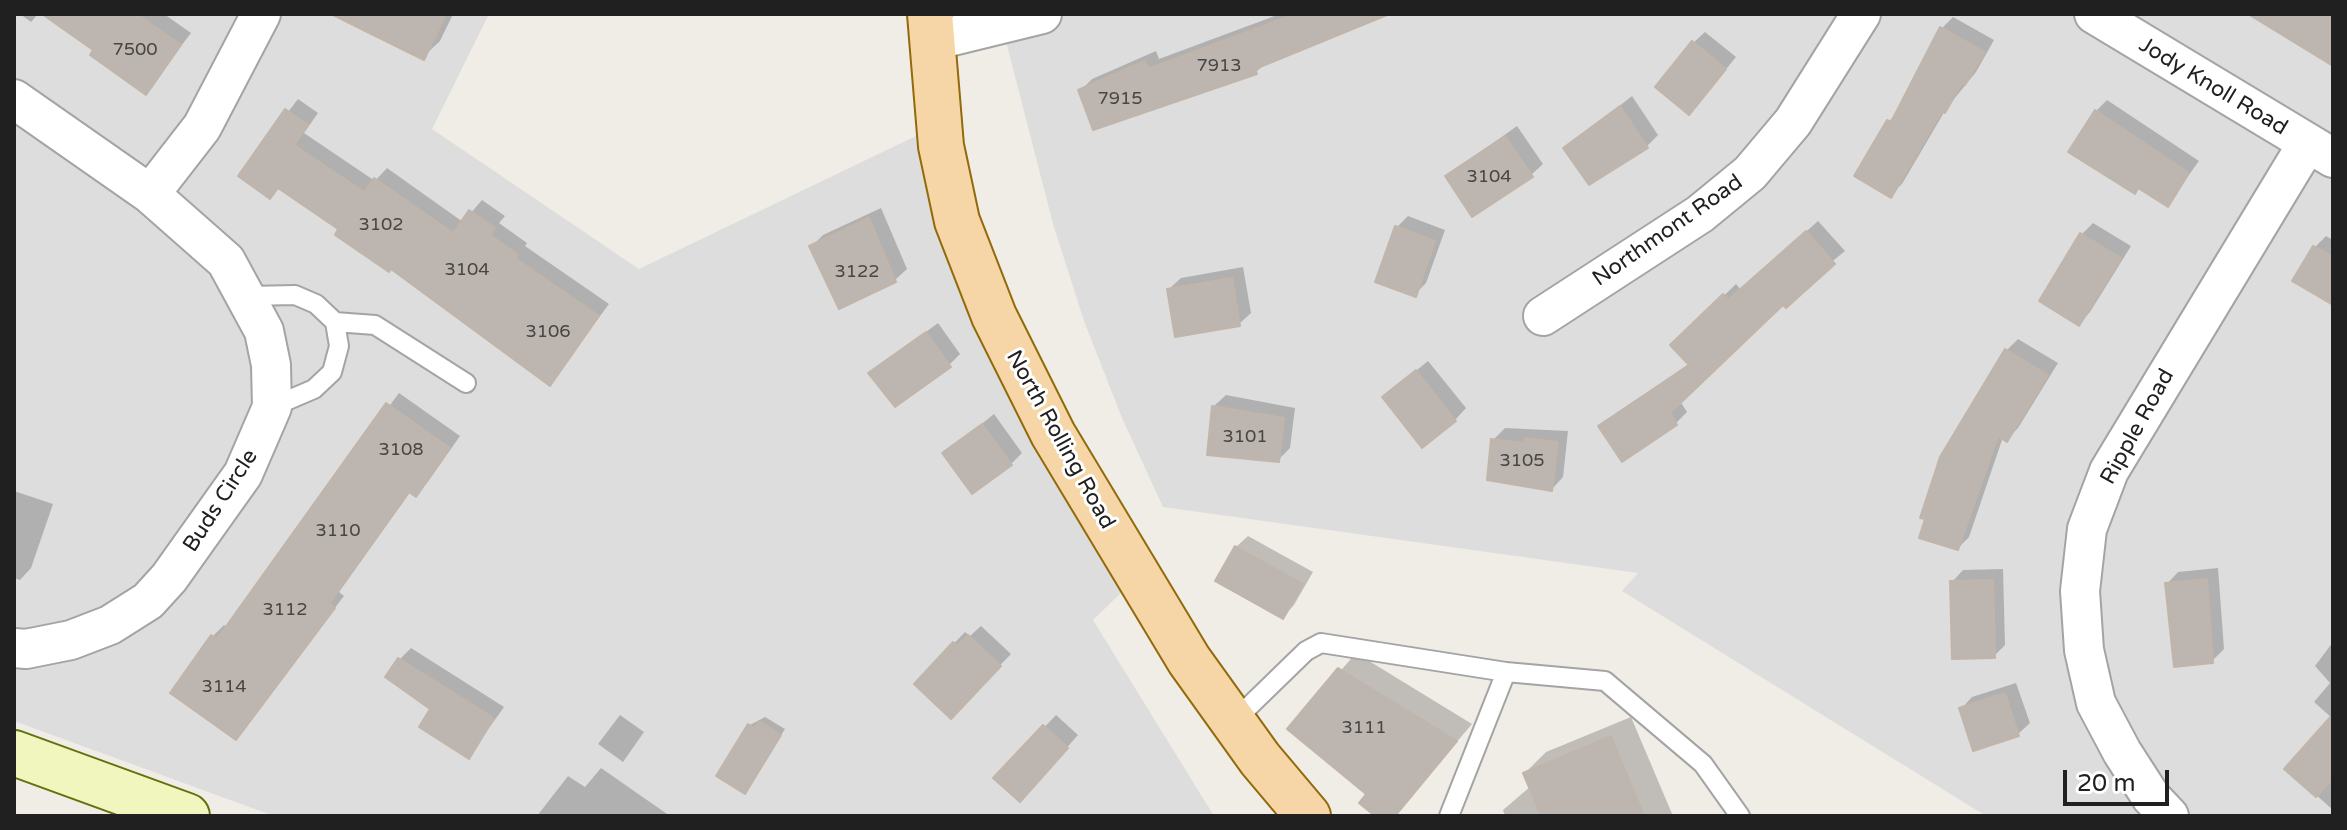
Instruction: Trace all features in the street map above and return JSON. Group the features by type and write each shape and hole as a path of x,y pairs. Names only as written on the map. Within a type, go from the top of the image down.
{"main road":[{"name":"North Rolling Road","path":"931,28 941,146 957,221 994,316 1053,434 1189,660 1308,816"},
{"path":"14,753 187,816"}],"street":[{"path":"150,194 202,127 261,14"},
{"path":"931,28 1042,14"},
{"name":"Northmont Road","path":"1543,316 1700,214 1750,173 1793,122 1861,14"},
{"name":"Jody Knoll Road","path":"2094,14 2320,151"},
{"name":"Buds Circle","path":"14,99 150,194 226,261 248,296 264,331 271,365 272,407 243,474 169,578 148,601 110,625 71,640 26,649 14,648"},
{"name":"Ripple Road","path":"2169,816 2144,786 2096,703 2084,650 2080,591 2087,529 2109,471 2320,151"}],"lane":[{"path":"248,296 295,295 316,304 335,322 339,346 332,372 314,389 272,407"},
{"path":"335,322 375,325 466,383"},
{"path":"1234,722 1306,651 1321,643 1506,672 1605,681 1703,764 1740,816"},
{"path":"1449,816 1506,672"}],"shaded area":[{"path":"14,14 489,14 432,129 639,269 920,134 1123,591 1093,620 1214,816 274,816 14,721"},
{"path":"999,14 2333,14 2333,816 1986,816 1622,591 1638,573 1163,507 1122,418 1084,321 1053,224"}],"building":[{"path":"42,14 137,14 181,45 146,95 90,55 93,50"},
{"path":"331,14 446,14 424,60"},
{"path":"1295,14 1387,15 1255,69 1257,74 1093,130 1078,90 1145,61 1148,69"},
{"path":"2248,14 2333,14 2333,66"},
{"path":"1940,27 1985,52 1945,113 1942,111 1891,198 1854,176 1887,120 1891,122"},
{"path":"1692,41 1726,69 1689,115 1655,87"},
{"path":"1620,106 1648,148 1589,185 1563,148"},
{"path":"285,109 308,125 294,145 364,192 374,178 453,233 469,210 495,228 490,235 518,255 515,258 599,316 550,386 391,269 389,272 335,235 338,229 278,188 270,199 238,176"},
{"path":"2095,110 2189,173 2168,207 2138,188 2135,194 2068,152"},
{"path":"1505,136 1533,177 1472,217 1445,176"},
{"path":"869,218 896,282 839,309 809,246"},
{"path":"1395,226 1435,241 1416,297 1375,282"},
{"path":"1806,231 1835,264 1786,308 1783,305 1670,413 1677,425 1622,462 1598,426 1689,365 1670,345 1723,294 1728,300"},
{"path":"2080,233 2121,258 2079,326 2039,301"},
{"path":"2313,246 2333,257 2333,305 2292,281"},
{"path":"1232,278 1240,326 1175,337 1167,289"},
{"path":"926,332 951,367 895,407 868,373"},
{"path":"2005,349 2048,375 2007,442 1998,436 1958,550 1919,538 1925,519 1920,518 1940,457"},
{"path":"1416,370 1456,421 1422,448 1382,397"},
{"path":"386,403 450,448 416,497 409,492 329,604 335,608 236,740 170,693 211,635 217,639"},
{"path":"1212,406 1284,418 1279,462 1207,455"},
{"path":"982,424 1012,465 972,494 942,453"},
{"path":"1525,438 1558,442 1552,491 1487,480 1491,439 1524,443"},
{"path":"1235,546 1303,584 1283,619 1215,581"},
{"path":"2207,579 2213,663 2174,667 2165,583"},
{"path":"1993,580 1995,658 1952,659 1950,581"},
{"path":"968,635 1001,666 951,719 914,684 953,642 957,646"},
{"path":"398,658 494,718 469,759 419,727 430,709 385,677"},
{"path":"1338,668 1457,741 1395,816 1375,816 1359,803 1366,794 1287,729"},
{"path":"2005,693 2019,736 1973,751 1959,708"},
{"path":"2333,714 2333,778 2316,797 2284,769"},
{"path":"759,721 781,735 745,794 716,776 748,724 754,728"},
{"path":"1043,725 1068,748 1020,802 993,778"},
{"path":"1611,736 1644,816 1541,816 1523,773"}]}
